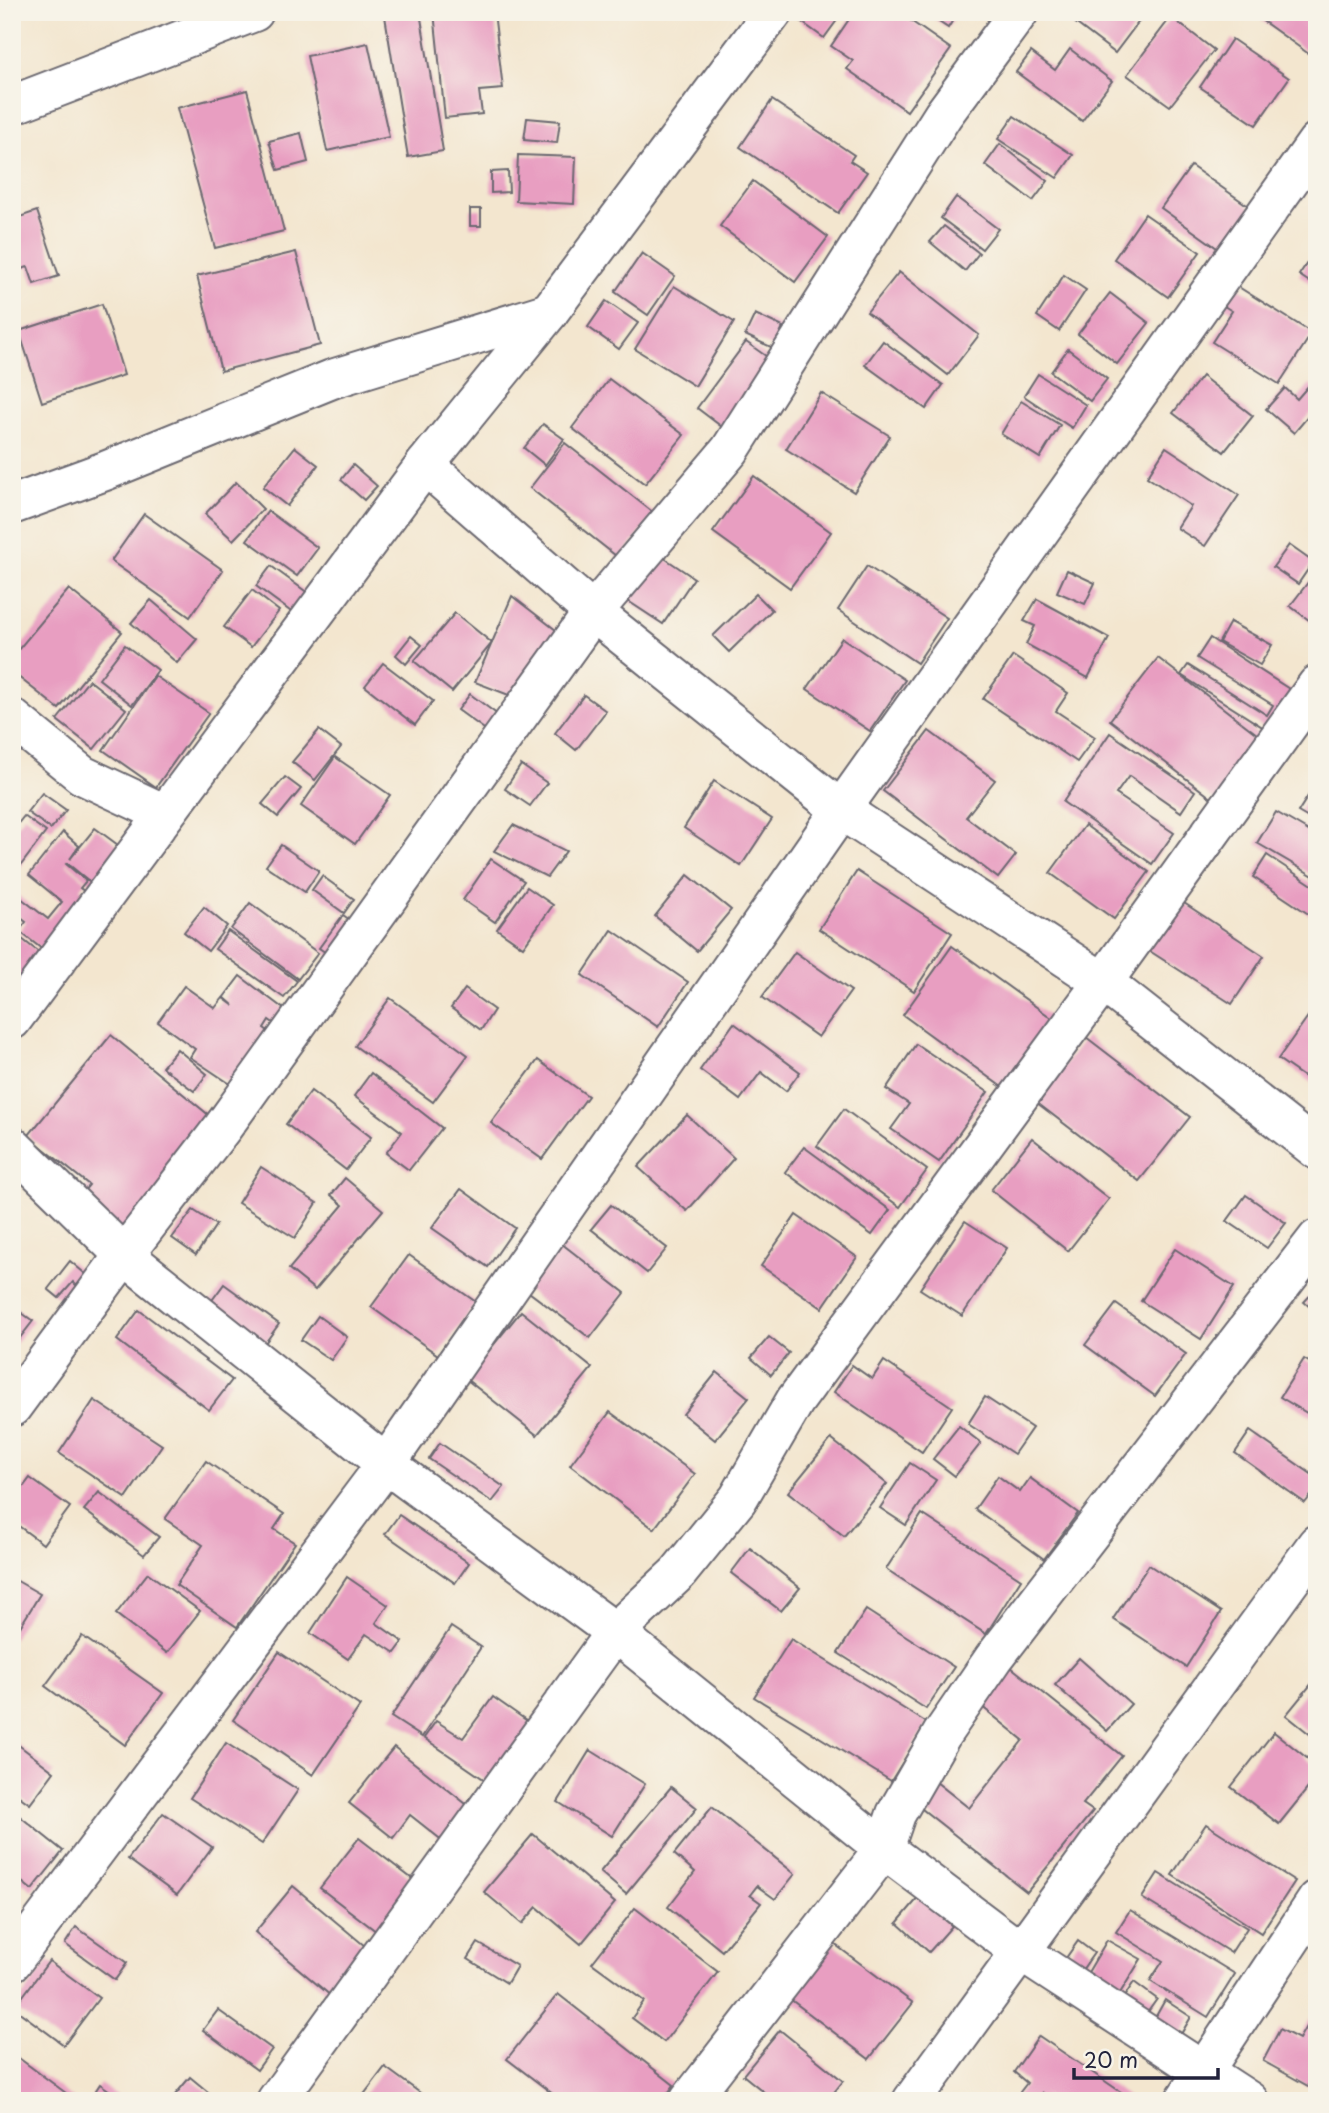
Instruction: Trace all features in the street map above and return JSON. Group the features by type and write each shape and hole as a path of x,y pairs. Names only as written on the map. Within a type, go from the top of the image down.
{"street":[{"path":"12,105 254,12"},
{"path":"12,1020 425,466 549,312 773,12"},
{"path":"12,1407 223,1127 593,612 730,450 943,115 1019,12"},
{"path":"12,1962 387,1464 841,810 1317,142"},
{"path":"12,505 105,471 332,379 549,312"},
{"path":"425,466 593,612 841,810 1103,982 1317,1150"},
{"path":"276,2101 615,1632 678,1573 738,1499 795,1401 1317,685"},
{"path":"12,718 82,775 165,814"},
{"path":"12,1146 124,1255 387,1464 615,1632 884,1849 1194,2086 1248,2101"},
{"path":"689,2101 884,1849 902,1803 943,1734 994,1658 1317,1239"},
{"path":"912,2101 1317,1544"},
{"path":"1194,2086 1317,1900"}],"building":[{"path":"420,12 443,151 408,157 385,16"},
{"path":"434,12 494,12 503,89 479,91 482,114 445,118"},
{"path":"805,12 843,12 824,38 799,20"},
{"path":"854,12 898,12 951,49 907,111 847,69 853,61 831,46"},
{"path":"924,12 958,12 948,28"},
{"path":"1061,12 1146,12 1115,53"},
{"path":"1250,12 1317,12 1317,52 1313,57"},
{"path":"1171,17 1214,50 1170,106 1127,75"},
{"path":"1232,39 1289,78 1256,125 1200,87"},
{"path":"368,43 389,137 327,151 307,56"},
{"path":"1070,49 1112,81 1082,121 1016,72 1031,52 1055,70"},
{"path":"247,90 284,231 215,248 177,108"},
{"path":"772,100 854,155 850,161 867,172 838,213 740,147"},
{"path":"1014,116 1073,155 1057,178 998,139"},
{"path":"527,118 560,121 557,143 524,140"},
{"path":"301,133 308,162 278,170 269,141"},
{"path":"1000,144 1048,181 1033,201 985,165"},
{"path":"518,155 576,157 574,204 516,201"},
{"path":"1191,166 1257,212 1227,255 1161,208"},
{"path":"508,171 509,192 491,193 491,172"},
{"path":"753,181 828,237 795,282 720,226"},
{"path":"956,197 998,229 982,249 941,218"},
{"path":"13,205 17,218 37,211 59,276 34,284 28,267 12,272"},
{"path":"470,209 481,209 481,226 470,226"},
{"path":"1145,214 1200,252 1168,297 1114,259"},
{"path":"944,226 979,253 965,271 930,242"},
{"path":"1317,248 1317,287 1299,275"},
{"path":"296,252 320,345 221,371 197,276"},
{"path":"642,253 675,276 648,315 615,292"},
{"path":"899,272 979,335 948,375 867,312"},
{"path":"1064,275 1086,290 1059,331 1037,316"},
{"path":"674,286 734,322 695,386 635,349"},
{"path":"1237,286 1312,333 1279,384 1212,342 1232,311 1224,306"},
{"path":"1110,293 1149,323 1117,364 1078,334"},
{"path":"606,301 638,323 619,349 588,327"},
{"path":"102,304 124,375 42,402 19,331"},
{"path":"755,314 783,327 773,348 745,335"},
{"path":"883,341 943,385 926,409 865,365"},
{"path":"746,342 780,366 730,433 697,408"},
{"path":"1068,349 1107,379 1090,401 1051,372"},
{"path":"1038,374 1086,405 1072,428 1024,396"},
{"path":"1202,376 1253,416 1224,452 1173,413"},
{"path":"609,379 684,435 645,484 572,428"},
{"path":"1310,384 1317,390 1317,406 1294,433 1266,409 1285,388 1297,399"},
{"path":"821,393 890,436 854,492 786,449"},
{"path":"1021,401 1060,425 1040,458 1001,434"},
{"path":"543,424 564,439 545,465 524,448"},
{"path":"565,443 655,514 620,559 530,488"},
{"path":"295,447 318,465 287,506 263,487"},
{"path":"1166,447 1239,495 1205,546 1177,528 1191,506 1147,477"},
{"path":"353,465 377,486 364,500 341,480"},
{"path":"754,476 831,532 790,588 713,532"},
{"path":"236,482 263,509 233,540 205,514"},
{"path":"268,511 318,548 297,576 247,540"},
{"path":"144,514 223,570 190,617 111,561"},
{"path":"1289,545 1313,562 1298,584 1273,567"},
{"path":"654,551 694,578 663,624 622,597"},
{"path":"271,566 316,599 301,619 256,586"},
{"path":"867,566 947,618 917,663 838,610"},
{"path":"1067,570 1095,583 1085,604 1057,592"},
{"path":"1309,581 1317,586 1317,626 1290,606"},
{"path":"69,589 122,632 59,709 12,672 12,657"},
{"path":"252,590 279,611 251,647 224,627"},
{"path":"756,594 772,610 729,652 713,636"},
{"path":"512,596 561,634 514,697 475,682"},
{"path":"1037,599 1109,638 1088,678 1026,644 1035,626 1024,621"},
{"path":"151,600 197,639 177,663 131,623"},
{"path":"455,613 492,643 452,692 414,661"},
{"path":"1230,622 1272,645 1260,665 1219,642"},
{"path":"411,636 422,645 406,664 396,655"},
{"path":"842,638 905,680 870,731 807,689"},
{"path":"1210,638 1297,694 1272,733 1181,675 1188,665 1267,715 1273,705 1197,658"},
{"path":"125,645 158,670 132,705 99,679"},
{"path":"1013,656 1068,693 1056,711 1095,737 1077,762 983,699"},
{"path":"1158,658 1275,748 1227,810 1110,720"},
{"path":"383,663 433,701 415,725 365,686"},
{"path":"155,676 209,713 156,787 103,750"},
{"path":"89,680 126,709 94,749 57,720"},
{"path":"470,694 510,724 498,739 458,710"},
{"path":"584,695 606,711 576,750 555,733"},
{"path":"319,730 341,747 315,780 292,762"},
{"path":"929,731 995,780 966,817 1016,855 998,878 883,791"},
{"path":"1110,733 1195,791 1181,812 1129,776 1116,794 1174,833 1152,864 1063,802"},
{"path":"335,757 390,795 355,844 301,806"},
{"path":"521,765 547,783 530,806 505,789"},
{"path":"285,777 301,789 278,817 262,804"},
{"path":"714,781 772,819 741,866 684,828"},
{"path":"1317,782 1317,823 1298,812"},
{"path":"42,793 66,810 51,829 27,812"},
{"path":"1276,812 1317,836 1317,878 1257,843"},
{"path":"24,816 46,832 12,877 12,831"},
{"path":"513,825 566,851 547,877 494,851"},
{"path":"1085,825 1149,872 1114,919 1050,873"},
{"path":"95,828 122,848 94,885 66,864 86,881 80,888 95,900 51,956 19,931 26,922 12,911 12,891 48,919 62,902 29,875 63,832 79,846 70,859"},
{"path":"281,845 319,871 305,892 266,866"},
{"path":"1267,855 1317,888 1317,905 1310,915 1253,877"},
{"path":"491,859 524,881 495,922 463,900"},
{"path":"857,871 952,933 914,991 819,929"},
{"path":"688,875 731,910 697,951 655,916"},
{"path":"322,876 354,899 344,913 312,890"},
{"path":"527,887 553,905 523,947 497,929"},
{"path":"1178,899 1264,956 1232,1004 1145,948"},
{"path":"250,903 318,953 298,979 231,929"},
{"path":"204,907 227,926 208,951 184,932"},
{"path":"343,915 364,930 341,963 319,948"},
{"path":"612,930 688,982 658,1027 582,975"},
{"path":"12,931 46,958 12,991"},
{"path":"228,931 297,981 284,998 215,949"},
{"path":"952,946 1053,1019 1002,1087 903,1015"},
{"path":"795,952 851,991 818,1037 762,997"},
{"path":"240,976 297,1019 286,1032 269,1020 264,1028 272,1034 235,1087 190,1057 195,1049 158,1022 184,986 215,1008 223,998 234,1006 224,997"},
{"path":"465,989 494,1010 481,1030 451,1008"},
{"path":"390,998 468,1055 433,1102 355,1046"},
{"path":"1309,1015 1317,1020 1317,1086 1278,1059"},
{"path":"734,1023 800,1072 786,1091 761,1072 740,1100 700,1070"},
{"path":"111,1035 216,1121 118,1240 74,1203 89,1185 28,1136"},
{"path":"1086,1037 1190,1117 1139,1181 1036,1102"},
{"path":"916,1044 988,1092 939,1162 891,1129 909,1104 886,1089"},
{"path":"177,1049 207,1074 194,1091 162,1067"},
{"path":"538,1060 588,1096 542,1159 491,1123"},
{"path":"371,1073 442,1128 409,1170 386,1153 402,1132 354,1096"},
{"path":"311,1091 371,1137 346,1170 286,1124"},
{"path":"844,1109 927,1170 900,1207 817,1146"},
{"path":"687,1115 734,1158 687,1211 638,1167"},
{"path":"1032,1138 1109,1199 1068,1251 991,1190"},
{"path":"804,1147 890,1210 872,1235 785,1172"},
{"path":"261,1167 317,1203 295,1238 238,1203"},
{"path":"345,1178 383,1210 315,1290 289,1269 343,1205 331,1195"},
{"path":"461,1189 515,1228 488,1267 432,1228"},
{"path":"1246,1195 1286,1223 1267,1248 1227,1221"},
{"path":"611,1205 667,1248 647,1273 591,1229"},
{"path":"193,1210 216,1225 196,1255 172,1238"},
{"path":"796,1215 857,1257 822,1308 761,1266"},
{"path":"965,1221 1007,1248 962,1316 920,1289"},
{"path":"557,1240 625,1293 590,1338 521,1286"},
{"path":"1175,1249 1234,1287 1201,1339 1141,1301"},
{"path":"409,1255 476,1302 438,1355 371,1307"},
{"path":"70,1261 89,1277 80,1289 73,1282 59,1298 48,1289"},
{"path":"224,1284 279,1324 265,1343 210,1303"},
{"path":"1317,1288 1317,1313 1304,1302"},
{"path":"1116,1304 1186,1354 1155,1396 1085,1345"},
{"path":"12,1306 33,1321 12,1348"},
{"path":"139,1310 232,1380 209,1410 117,1340"},
{"path":"521,1311 592,1368 537,1435 466,1379"},
{"path":"318,1316 347,1337 331,1360 301,1340"},
{"path":"769,1337 789,1353 771,1375 751,1358"},
{"path":"1304,1359 1317,1367 1317,1419 1280,1397"},
{"path":"884,1361 952,1407 922,1452 834,1392 852,1365 872,1379"},
{"path":"717,1372 749,1398 715,1440 683,1414"},
{"path":"985,1397 1032,1428 1014,1454 968,1424"},
{"path":"94,1400 162,1445 126,1498 59,1453"},
{"path":"610,1412 695,1474 654,1529 570,1465"},
{"path":"959,1426 981,1443 955,1476 933,1459"},
{"path":"1250,1431 1317,1478 1317,1488 1305,1503 1235,1453"},
{"path":"831,1439 887,1484 844,1536 788,1492"},
{"path":"440,1443 504,1487 492,1502 429,1459"},
{"path":"206,1461 284,1514 274,1529 295,1543 237,1627 176,1585 203,1545 165,1519"},
{"path":"910,1463 936,1480 906,1525 880,1508"},
{"path":"998,1476 1020,1492 1030,1478 1078,1513 1044,1559 975,1509"},
{"path":"30,1478 70,1507 43,1544 12,1521 12,1502"},
{"path":"99,1492 159,1537 144,1555 84,1510"},
{"path":"922,1514 1021,1579 986,1634 886,1569"},
{"path":"399,1515 469,1563 455,1583 385,1534"},
{"path":"750,1548 800,1588 781,1611 731,1573"},
{"path":"1149,1565 1221,1612 1186,1667 1113,1619"},
{"path":"148,1573 200,1611 167,1653 116,1614"},
{"path":"347,1577 388,1605 376,1623 403,1642 395,1653 366,1634 348,1659 310,1633"},
{"path":"12,1578 40,1594 12,1640"},
{"path":"866,1610 954,1667 926,1709 838,1653"},
{"path":"451,1627 481,1647 422,1737 391,1717"},
{"path":"82,1636 163,1693 125,1745 45,1686"},
{"path":"791,1639 927,1723 891,1781 754,1697"},
{"path":"279,1652 360,1706 313,1775 233,1720"},
{"path":"1079,1658 1131,1704 1107,1731 1055,1685"},
{"path":"1011,1667 1122,1756 1083,1804 1093,1811 1027,1892 917,1805 936,1782 969,1808 1023,1740 980,1705"},
{"path":"1317,1677 1317,1740 1286,1715"},
{"path":"493,1697 543,1732 501,1791 424,1738 436,1721 463,1738"},
{"path":"1274,1732 1317,1766 1317,1777 1279,1824 1231,1787"},
{"path":"12,1740 54,1772 30,1804 12,1791"},
{"path":"226,1743 298,1790 262,1844 190,1798"},
{"path":"394,1747 480,1815 453,1849 410,1815 393,1838 349,1803"},
{"path":"590,1750 645,1784 612,1836 558,1802"},
{"path":"671,1787 697,1808 626,1894 600,1872"},
{"path":"712,1807 795,1874 775,1899 757,1886 750,1895 761,1903 722,1951 668,1907 695,1872 674,1854"},
{"path":"12,1810 63,1851 32,1890 12,1874"},
{"path":"163,1813 212,1847 177,1895 128,1859"},
{"path":"1206,1824 1295,1881 1261,1933 1172,1875"},
{"path":"533,1834 615,1903 581,1944 537,1907 522,1924 484,1892"},
{"path":"359,1838 424,1888 385,1938 320,1888"},
{"path":"1158,1873 1247,1928 1231,1953 1142,1898"},
{"path":"293,1886 377,1956 337,2001 255,1932"},
{"path":"919,1897 952,1926 929,1952 897,1923"},
{"path":"635,1908 718,1972 664,2042 632,2018 644,2001 592,1963"},
{"path":"1130,1910 1235,1974 1208,2017 1150,1981 1163,1961 1116,1932"},
{"path":"76,1927 127,1963 115,1980 65,1944"},
{"path":"1107,1940 1141,1959 1117,1998 1087,1974"},
{"path":"1078,1941 1094,1953 1082,1970 1066,1958"},
{"path":"478,1943 517,1966 507,1983 468,1959"},
{"path":"833,1943 913,2003 869,2059 790,1999"},
{"path":"49,1961 99,1998 64,2045 14,2008"},
{"path":"1134,1982 1157,1999 1147,2013 1124,1997"},
{"path":"558,1994 674,2085 662,2101 562,2101 507,2059"},
{"path":"1165,2000 1191,2017 1181,2034 1155,2018"},
{"path":"1317,2007 1317,2091 1263,2061 1280,2029 1299,2039"},
{"path":"218,2010 272,2049 257,2070 203,2030"},
{"path":"780,2030 843,2081 827,2101 775,2101 743,2075"},
{"path":"1039,2036 1134,2101 1054,2101 1041,2092 1051,2101 1013,2101 1027,2083 1014,2072"},
{"path":"12,2053 74,2099 73,2101 12,2101"},
{"path":"385,2067 431,2101 359,2101"},
{"path":"190,2077 219,2101 170,2101"},
{"path":"100,2084 119,2097 117,2101 89,2101"}]}
